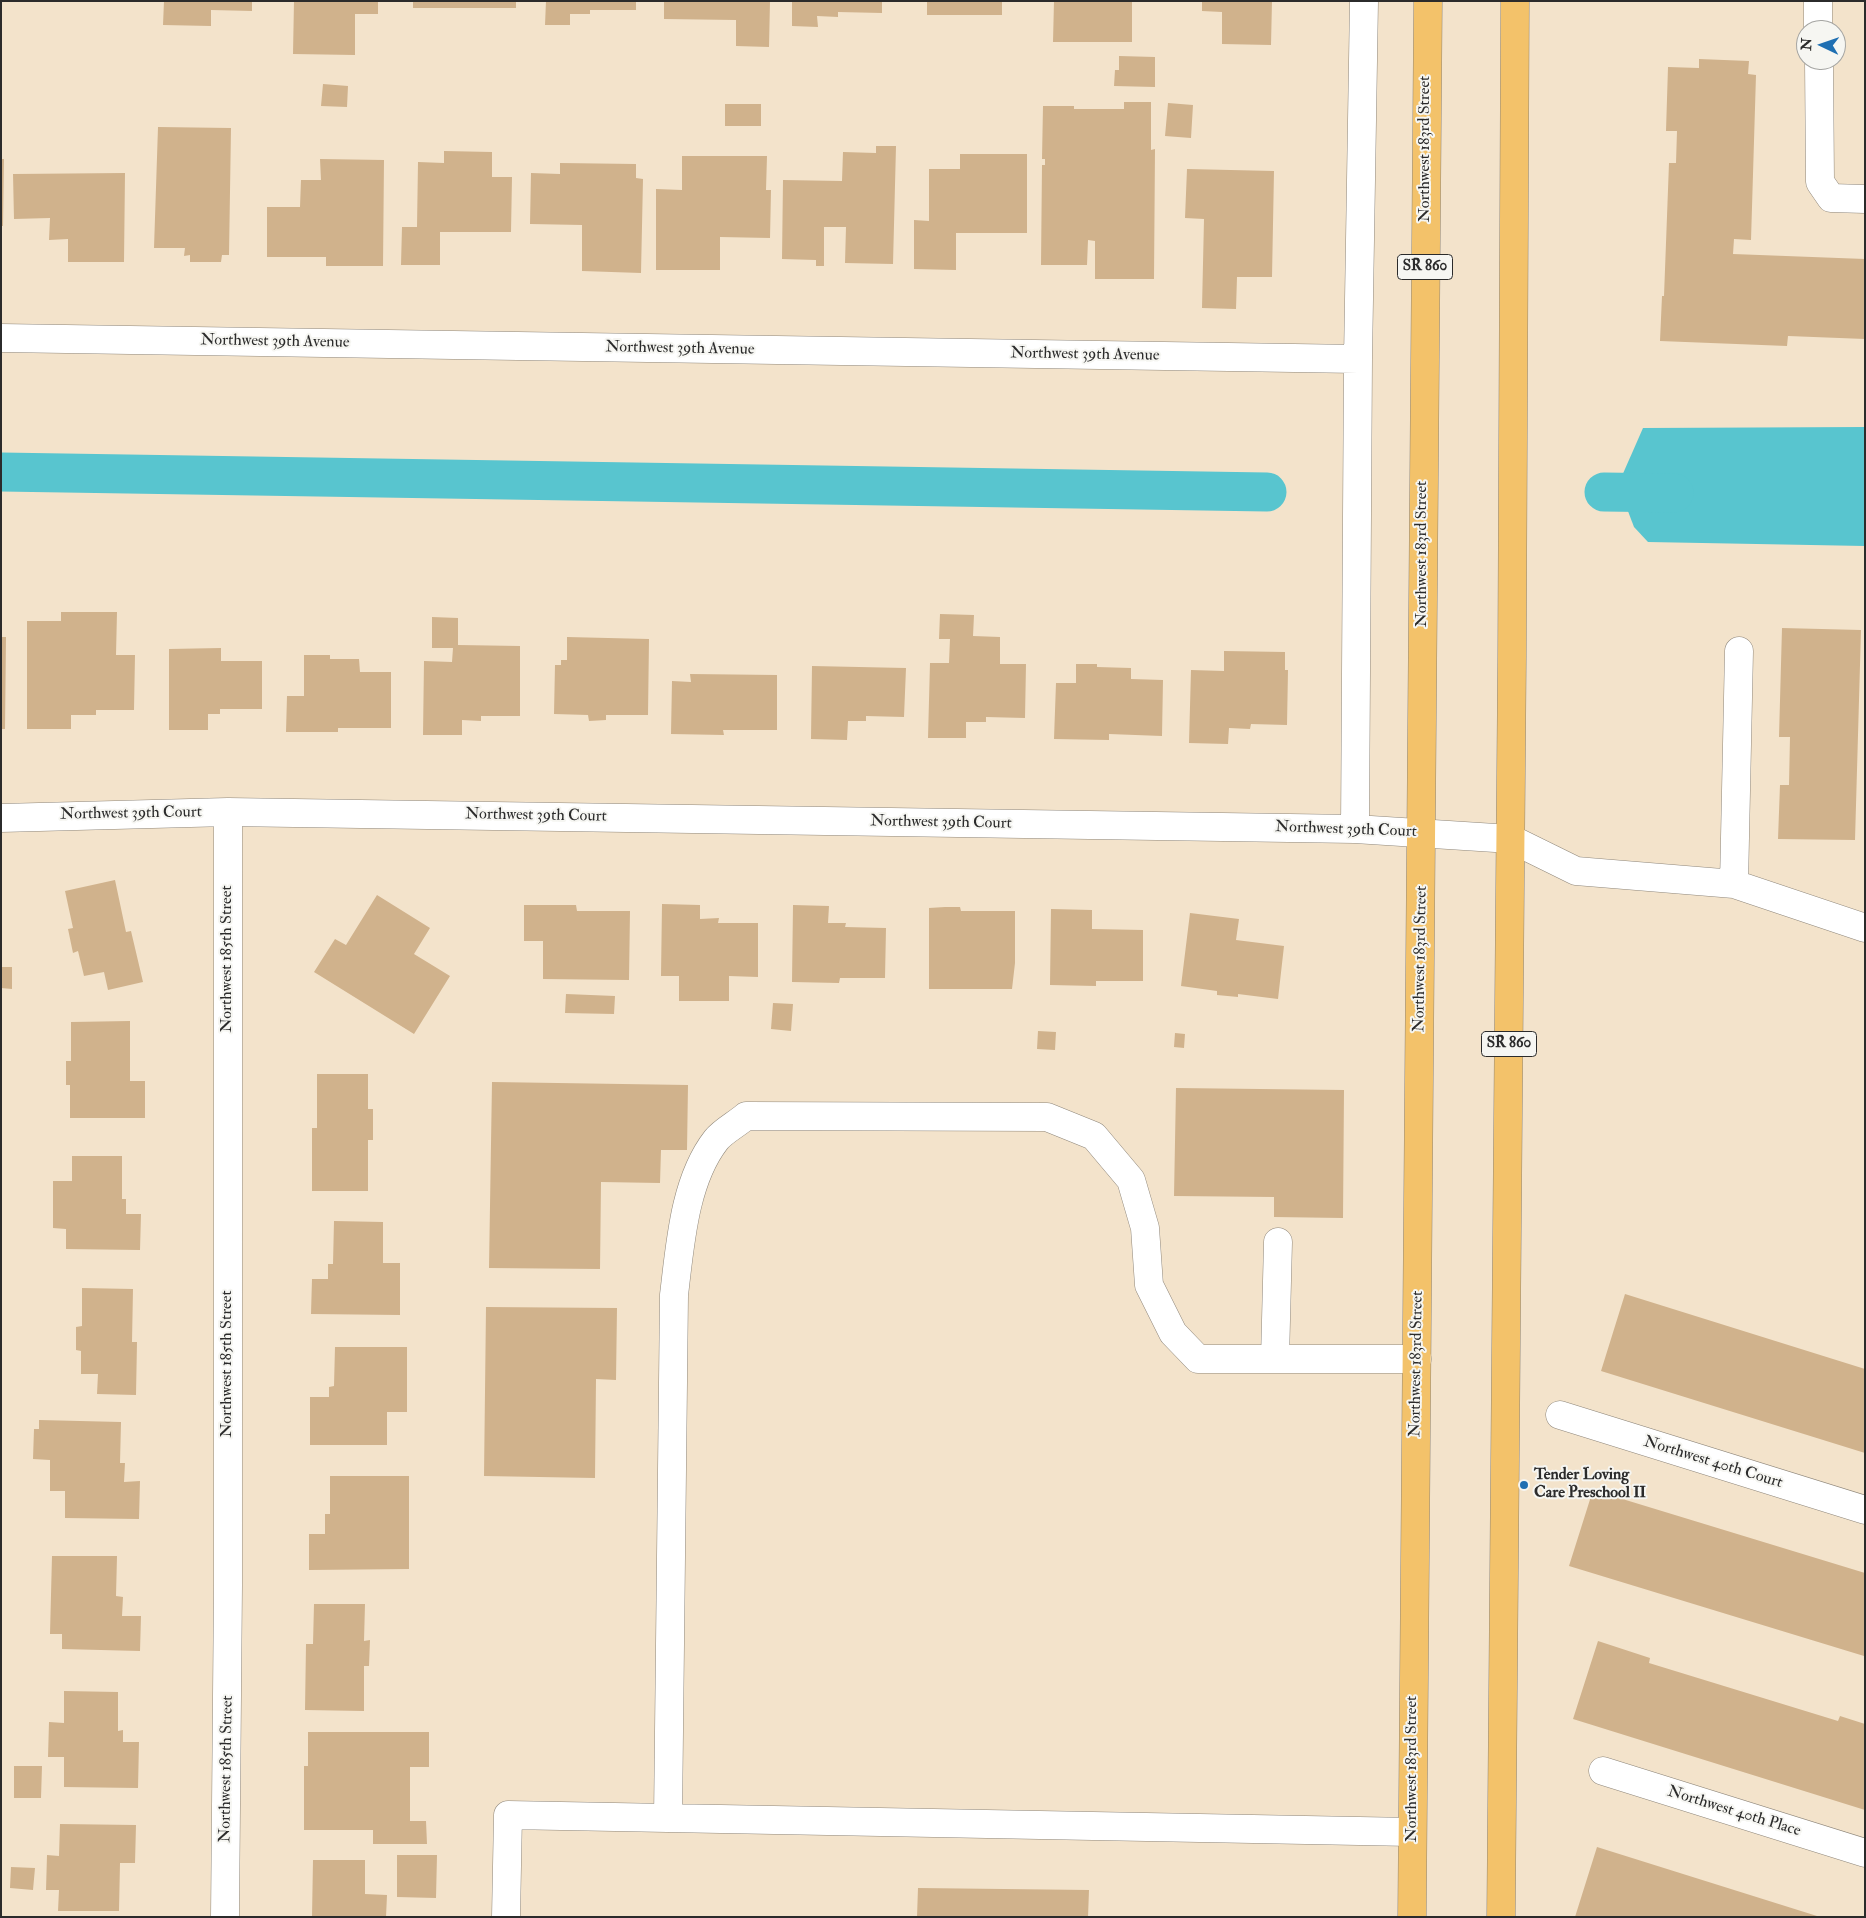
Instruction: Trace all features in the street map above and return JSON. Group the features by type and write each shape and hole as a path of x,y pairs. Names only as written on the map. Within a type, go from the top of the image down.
{"main road":[{"name":"Northwest 183rd Street","path":"1412,1917 1428,1"},
{"name":"SR 860","path":"1501,1917 1511,839 1512,9"}],"street":[{"path":"1355,829 1358,359 1364,1"},
{"path":"1818,1 1818,20"},
{"path":"1819,70 1820,182 1831,198 1865,200"},
{"name":"Northwest 39th Avenue","path":"1,338 1358,359"},
{"path":"1734,884 1739,651"},
{"name":"Northwest 39th Court","path":"1,818 228,812 1355,829 1511,839 1576,871 1734,884 1865,928"},
{"name":"Northwest 185th Street","path":"225,1917 228,1595 228,812"},
{"path":"668,1818 674,1295 682,1226 699,1170 716,1139 746,1116 1047,1117 1094,1136 1131,1180 1145,1228 1149,1285 1173,1333 1198,1359 1417,1359"},
{"path":"1274,1359 1278,1242"},
{"name":"Northwest 40th Court","path":"1560,1415 1865,1510"},
{"name":"Northwest 40th Place","path":"1603,1771 1865,1853"},
{"path":"506,1917 508,1815 1412,1832"}],"water":[{"path":"1865,427 1865,546 1648,542 1634,527 1618,485 1643,428"}],"building":[{"path":"164,1 252,1 252,11 211,10 211,26 163,25"},
{"path":"294,1 378,1 378,14 355,14 355,55 293,54"},
{"path":"413,1 516,1 516,8 413,8"},
{"path":"546,1 636,1 636,10 590,10 590,14 570,14 570,25 545,25"},
{"path":"664,1 770,1 769,47 736,46 736,20 664,19"},
{"path":"792,1 882,1 882,13 838,12 838,17 817,16 818,27 792,26"},
{"path":"927,1 1002,1 1002,15 927,15"},
{"path":"1054,1 1132,1 1132,42 1053,42"},
{"path":"1202,1 1272,1 1271,45 1222,44 1222,12 1202,11"},
{"path":"1119,56 1155,57 1155,87 1114,86 1115,70 1119,70"},
{"path":"1699,59 1749,61 1748,74 1756,75 1751,240 1734,239 1733,254 1865,259 1865,339 1788,336 1787,346 1660,341 1662,296 1664,296 1669,163 1676,163 1677,131 1666,131 1668,67 1699,68"},
{"path":"323,84 348,86 347,107 321,106"},
{"path":"1124,102 1151,102 1151,150 1155,149 1154,279 1095,279 1095,241 1088,240 1087,265 1041,265 1042,165 1045,165 1045,159 1042,159 1043,106 1074,106 1074,109 1124,109"},
{"path":"1168,103 1193,105 1191,138 1165,136"},
{"path":"725,104 761,104 761,126 725,126"},
{"path":"158,127 231,128 229,255 222,255 221,262 190,262 190,255 184,256 185,248 154,248"},
{"path":"876,146 896,146 893,264 845,263 846,227 824,227 824,266 816,266 816,260 782,259 783,180 842,181 843,152 876,153"},
{"path":"444,151 492,152 492,177 512,177 511,232 440,232 440,265 401,265 402,227 417,227 418,162 444,163"},
{"path":"960,154 1027,154 1027,233 956,233 956,270 914,269 914,220 929,221 929,169 960,169"},
{"path":"682,156 767,156 766,190 771,190 770,238 720,237 720,270 656,270 656,189 682,190"},
{"path":"1,159 4,159 3,226 1,226"},
{"path":"320,159 384,160 383,266 326,266 326,257 267,257 267,207 300,207 301,180 321,180"},
{"path":"560,163 636,164 636,178 643,179 641,273 582,271 582,225 530,224 531,173 560,174"},
{"path":"1187,169 1274,171 1272,277 1237,277 1236,309 1202,308 1204,219 1185,218"},
{"path":"125,173 124,262 68,262 68,239 49,240 50,218 14,219 13,174"},
{"path":"61,612 117,612 116,655 135,655 134,710 96,710 96,715 71,715 71,729 27,729 27,621 61,621"},
{"path":"940,614 974,615 973,636 1000,637 1000,664 1026,664 1025,718 986,717 986,722 966,722 966,738 928,738 930,663 949,663 950,639 939,639"},
{"path":"432,617 458,618 458,645 520,646 520,716 481,716 481,721 462,720 462,735 423,735 424,661 452,662 453,648 432,648"},
{"path":"1782,628 1861,630 1855,840 1778,839 1780,785 1789,785 1790,737 1779,737"},
{"path":"1,637 6,637 5,729 1,729"},
{"path":"567,637 649,639 648,715 606,715 606,720 589,721 588,715 554,714 555,665 561,665 561,660 567,660"},
{"path":"221,648 221,661 262,661 262,709 220,709 220,714 208,714 208,730 169,730 169,649"},
{"path":"1224,651 1285,652 1285,670 1288,670 1287,725 1251,724 1250,729 1229,728 1228,744 1189,743 1191,670 1224,671"},
{"path":"304,655 330,655 330,659 359,659 360,672 391,672 391,728 338,728 338,732 286,732 287,696 304,696"},
{"path":"1076,664 1097,664 1097,667 1131,668 1131,679 1163,680 1162,736 1109,734 1109,740 1054,739 1056,683 1076,683"},
{"path":"812,666 906,668 904,717 866,716 866,721 848,721 847,740 811,739"},
{"path":"690,674 777,675 777,730 723,730 724,735 671,734 672,681 691,682"},
{"path":"115,880 126,932 131,931 143,982 108,990 104,972 84,976 78,951 73,953 68,929 73,928 65,891"},
{"path":"377,895 430,928 414,954 450,976 414,1034 314,972 335,939 346,945"},
{"path":"662,904 700,905 700,919 719,918 718,923 758,923 758,977 729,976 729,1001 679,1001 679,976 661,976"},
{"path":"524,905 576,905 577,911 630,911 629,980 543,979 543,941 524,941"},
{"path":"793,905 829,906 828,923 846,923 845,927 886,928 885,978 840,978 839,983 792,982"},
{"path":"960,907 961,911 1015,911 1015,963 1012,989 929,989 929,908"},
{"path":"1051,909 1092,910 1092,929 1143,930 1143,981 1096,981 1096,986 1050,985"},
{"path":"1190,913 1239,919 1236,940 1284,946 1278,999 1238,994 1238,997 1217,995 1217,991 1181,986"},
{"path":"1,967 12,967 12,989 1,988"},
{"path":"566,994 615,996 614,1014 565,1013"},
{"path":"773,1003 793,1004 791,1031 771,1029"},
{"path":"130,1021 130,1081 145,1081 145,1118 70,1118 70,1085 66,1085 66,1061 71,1061 71,1022"},
{"path":"1038,1031 1056,1032 1055,1050 1037,1049"},
{"path":"1175,1033 1185,1034 1184,1048 1174,1047"},
{"path":"317,1074 368,1074 368,1109 373,1109 373,1140 368,1140 368,1191 312,1191 312,1128 317,1128"},
{"path":"492,1082 688,1085 687,1150 661,1150 660,1183 601,1182 600,1269 489,1268"},
{"path":"1176,1088 1344,1090 1343,1218 1274,1217 1274,1197 1174,1196"},
{"path":"72,1156 122,1156 122,1199 126,1199 126,1214 141,1214 140,1250 66,1249 66,1229 53,1228 53,1181 72,1181"},
{"path":"334,1221 383,1222 383,1263 400,1263 400,1315 311,1314 312,1279 328,1279 328,1264 333,1264"},
{"path":"82,1288 133,1289 132,1342 137,1342 136,1395 97,1394 98,1374 81,1374 81,1351 76,1350 76,1327 82,1326"},
{"path":"1625,1294 1865,1369 1865,1453 1601,1371"},
{"path":"486,1307 617,1308 616,1380 596,1379 595,1478 484,1476"},
{"path":"335,1347 407,1347 407,1412 387,1412 387,1445 310,1445 310,1397 329,1397 329,1387 334,1386"},
{"path":"39,1420 121,1422 120,1463 125,1463 124,1482 140,1481 139,1519 65,1518 65,1491 50,1491 50,1460 33,1459 34,1429 39,1429"},
{"path":"330,1476 409,1476 409,1569 309,1570 309,1534 325,1534 325,1514 330,1514"},
{"path":"1593,1490 1865,1573 1864,1656 1569,1566"},
{"path":"52,1556 117,1556 116,1596 123,1597 122,1616 141,1616 140,1651 62,1649 62,1634 50,1634"},
{"path":"314,1604 365,1604 364,1641 370,1640 369,1666 364,1666 364,1711 305,1710 306,1644 313,1644"},
{"path":"1598,1641 1650,1658 1649,1663 1838,1721 1840,1716 1865,1724 1865,1810 1573,1719"},
{"path":"64,1691 118,1692 118,1731 123,1730 123,1742 139,1742 138,1788 64,1787 64,1757 48,1757 49,1722 64,1723"},
{"path":"308,1732 429,1732 429,1767 410,1767 410,1821 426,1821 427,1844 373,1844 373,1830 304,1830 304,1766 308,1766"},
{"path":"14,1766 42,1766 41,1798 14,1798"},
{"path":"60,1824 136,1825 135,1863 120,1863 119,1911 58,1911 59,1890 46,1890 47,1855 59,1856"},
{"path":"1597,1847 1817,1916 1817,1917 1575,1917"},
{"path":"397,1855 437,1855 436,1898 397,1897"},
{"path":"313,1860 365,1860 365,1894 387,1895 386,1917 312,1917"},
{"path":"11,1867 35,1868 33,1890 10,1888"},
{"path":"918,1888 1089,1890 1088,1917 917,1917"}],"waterway":[{"path":"1,472 1267,492"},
{"path":"1604,492 1674,493"}],"place":[{"name":"Tender Loving Care Preschool II","path":"1524,1485"}]}
